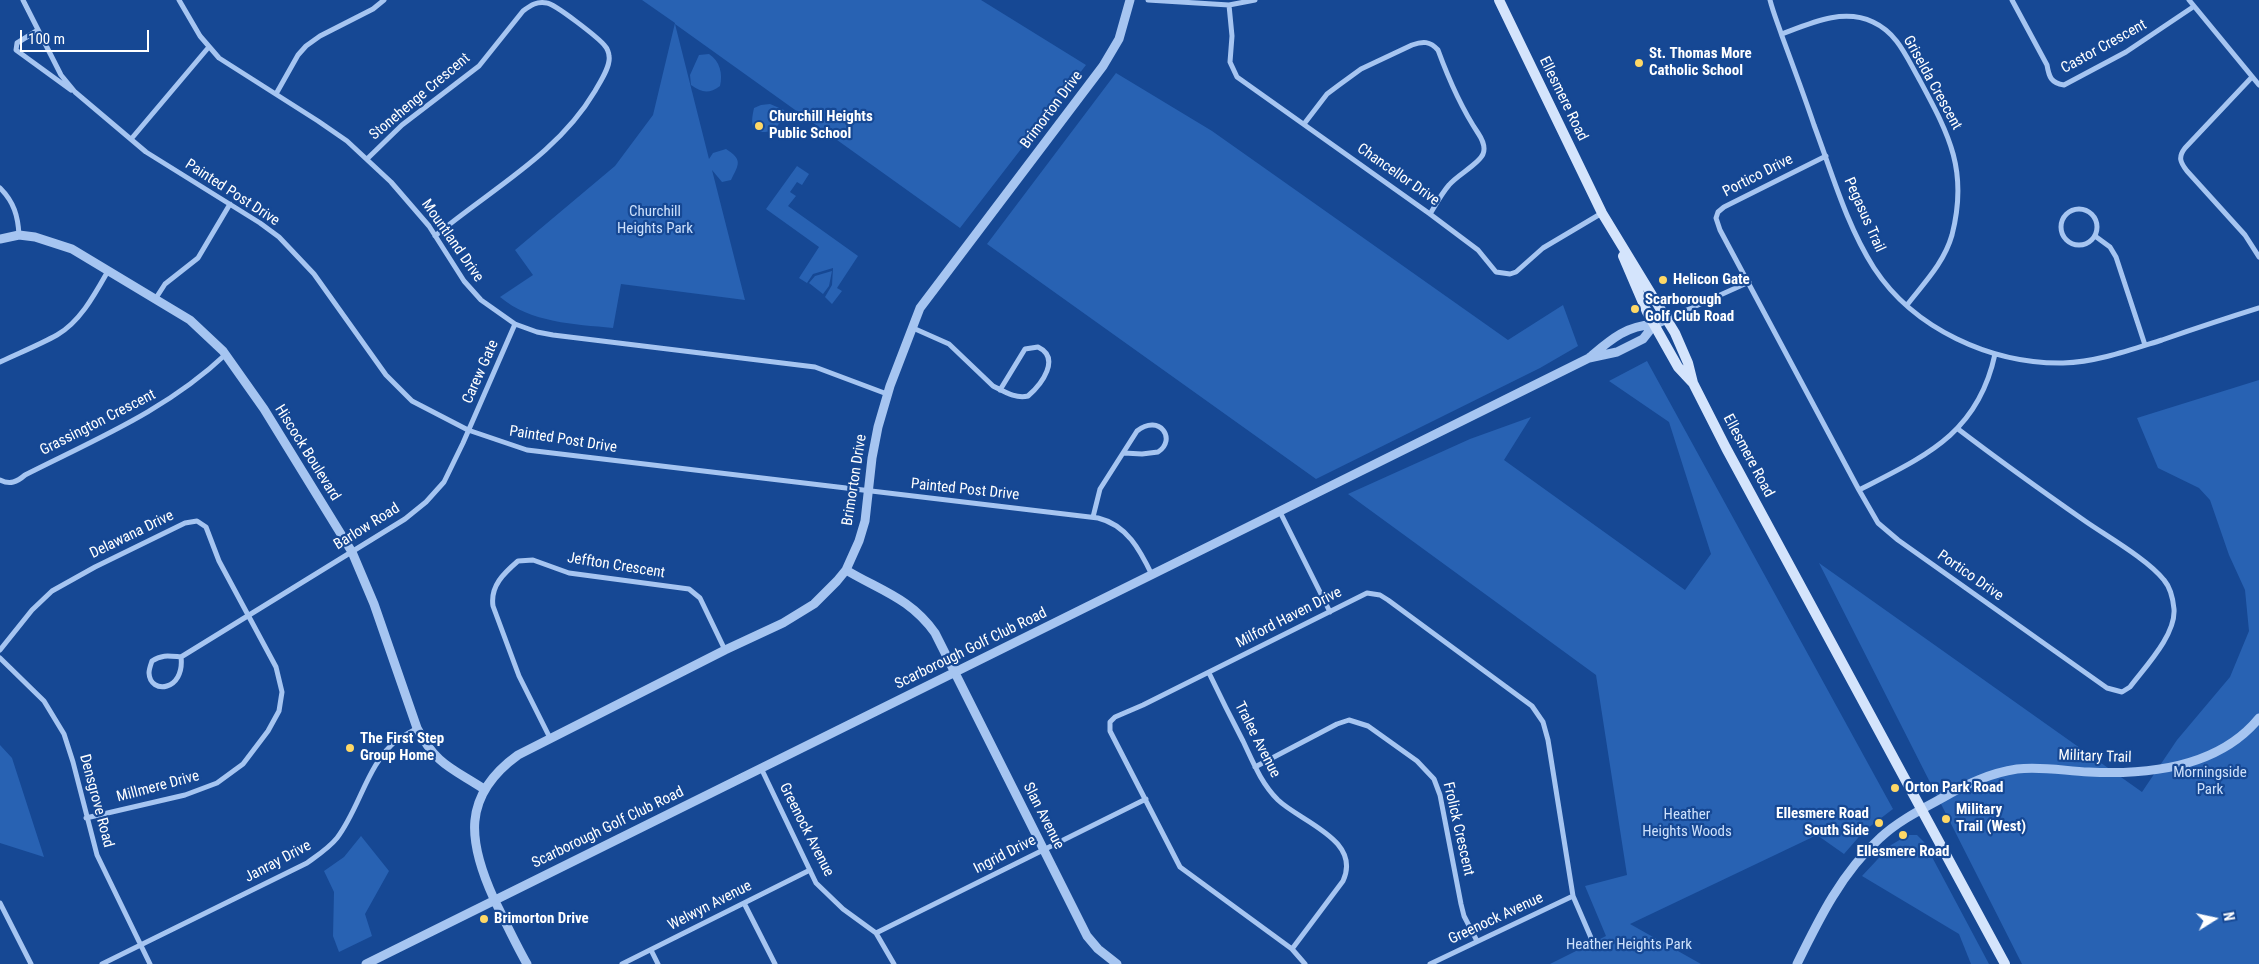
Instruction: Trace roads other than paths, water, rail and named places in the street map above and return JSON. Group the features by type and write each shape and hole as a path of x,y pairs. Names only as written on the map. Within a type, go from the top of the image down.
{"main road":[{"name":"Ellesmere Road","path":"1499,0 1602,213 1667,318 1688,363 1693,383 1730,457 2005,964"},
{"name":"Ellesmere Road","path":"1616,236 1639,297 1678,367 1693,383"}],"street":[{"name":"Painted Post Drive","path":"23,0 61,75 75,92"},
{"name":"Mountland Drive","path":"179,0 189,20 208,48 227,65 276,94 347,141 366,159 409,202 435,236 470,288 492,310 515,324 537,332 553,335 815,368 887,394"},
{"path":"276,94 306,46 373,9 384,0"},
{"name":"Brimorton Drive","path":"527,964 479,865 474,837 477,812 484,789 504,765 550,738 783,623 806,609 825,594 846,570 859,541 865,521 867,492 878,427 887,394 920,308 1108,59 1119,39 1130,0"},
{"path":"1148,0 1229,5 1255,0"},
{"name":"Pegasus Trail","path":"1770,0 1858,239 1874,268 1919,316 1950,335 1995,354 2062,363 2087,360 2145,345 2259,308"},
{"name":"Castor Crescent","path":"2012,0 2047,65 2049,76 2054,82 2064,84 2126,52 2193,7"},
{"path":"2189,0 2259,85"},
{"name":"Stonehenge Crescent","path":"366,159 402,125 478,66 523,11 531,5 539,2 554,5 606,47 610,58 601,79 588,102 562,134 531,164 435,236"},
{"name":"Chancellor Drive","path":"1229,5 1232,36 1230,62 1237,77 1478,250 1496,272 1510,274 1516,272 1555,240 1602,213"},
{"name":"Griselda Crescent","path":"1782,34 1823,19 1838,17 1856,17 1874,22 1890,33 1900,45 1945,128 1955,161 1958,197 1952,237 1936,271 1907,305"},
{"name":"Painted Post Drive","path":"38,30 17,43 16,50 75,92 132,138 146,152 269,230 314,274 386,375 412,401 468,430 527,450 867,492 1093,517 1114,524 1133,540 1152,575"},
{"path":"1304,124 1327,94 1361,70 1420,42 1429,42 1434,45 1438,50 1460,105 1482,138 1484,153 1480,159 1448,186 1430,214"},
{"path":"132,138 208,48"},
{"path":"2252,77 2185,148 2180,154 2180,159 2186,171 2245,235 2259,257"},
{"name":"Portico Drive","path":"1826,156 1718,212 1716,218 1720,230 1859,490 1878,523 1898,540 2107,688 2122,692 2130,687 2168,634 2173,620 2172,595 2165,581 2144,562 2014,472 1958,429"},
{"path":"0,188 13,203 19,235"},
{"path":"156,298 165,284 198,258 230,204"},
{"path":"2073,210 2086,210 2095,218 2097,230 2095,236 2086,243 2076,244 2070,242 2063,234 2062,223 2064,218 2073,210"},
{"name":"Hiscock Boulevard","path":"0,239 19,235 49,240 72,249 190,320 226,354 264,409 352,552 374,604 417,728 438,760 457,774 484,789"},
{"path":"2095,236 2110,247 2116,257 2145,345"},
{"path":"0,362 58,334 72,323 80,315 108,271"},
{"path":"1667,318 1749,282"},
{"name":"Scarborough Golf Club Road","path":"1589,358 1617,352 1644,340 1654,325 1667,318"},
{"name":"Carew Gate","path":"468,430 515,324"},
{"name":"Scarborough Golf Club Road","path":"366,964 1589,358 1617,336 1640,325 1654,325"},
{"path":"913,328 948,344 963,356 979,374 1000,390 1020,397 1032,393 1048,370 1050,360 1045,351 1034,346 1025,349 1000,390"},
{"name":"Grassington Crescent","path":"0,480 6,483 17,481 25,475 147,414 180,392 226,354"},
{"path":"1859,490 1919,459 1939,446 1958,429 1978,400 1992,368 1995,354"},
{"path":"1093,517 1100,489 1133,436 1145,425 1162,427 1165,433 1164,444 1158,452 1142,454 1124,453"},
{"name":"Barlow Road","path":"182,658 405,519 426,502 444,482 468,430"},
{"path":"1280,512 1330,612"},
{"name":"Delawana Drive","path":"0,650 32,610 52,591 95,567 192,520 206,527 219,560 248,616"},
{"name":"Jeffton Crescent","path":"550,738 519,676 493,606 494,588 499,580 518,561 532,560 569,573 581,575 689,589 700,598 725,650"},
{"name":"Slan Avenue","path":"846,570 897,597 918,612 935,633 1088,936 1098,949 1116,964"},
{"name":"Milford Haven Drive","path":"1306,964 1292,949 1180,867 1110,731 1110,722 1122,714 1209,673 1368,593 1380,595 1532,706 1543,722 1548,740 1572,896 1592,940"},
{"name":"Millmere Drive","path":"86,818 205,789 217,783 243,764 277,715 282,692 276,667 248,616"},
{"path":"167,655 182,658 179,678 169,686 160,686 154,682 149,673 152,661 159,656 167,655"},
{"name":"Densgrove Road","path":"0,658 34,689 57,720 73,762 97,855 150,964"},
{"name":"Tralee Avenue","path":"1209,673 1266,786 1289,810 1335,840 1345,854 1346,868 1343,881 1292,949"},
{"name":"Military Trail","path":"1922,808 1973,781 2018,769 2044,768 2120,773 2145,772 2189,763 2230,746 2249,731 2259,718"},
{"name":"Frolick Crescent","path":"1256,767 1337,724 1349,720 1368,726 1418,761 1437,785 1464,916 1477,941"},
{"name":"Janray Drive","path":"102,964 307,863 321,853 330,846 342,830 375,768 386,752 398,740 417,728"},
{"name":"Greenock Avenue","path":"761,768 816,882 858,922 876,933 894,964"},
{"name":"Ingrid Drive","path":"876,933 1146,799"},
{"path":"1797,964 1832,898 1854,864 1882,836 1922,808"},
{"name":"Welwyn Avenue","path":"622,964 810,870"},
{"name":"Greenock Avenue","path":"1430,964 1572,896"},
{"path":"0,903 31,964"},
{"path":"744,903 775,964"},
{"path":"650,950 658,964"}],"place":[{"name":"St. Thomas More Catholic School","path":"1639,63"},
{"name":"Churchill Heights Public School","path":"759,126"},
{"name":"Helicon Gate","path":"1663,280"},
{"name":"Scarborough Golf Club Road","path":"1635,309"},
{"name":"The First Step Group Home","path":"350,748"},
{"name":"Orton Park Road","path":"1895,788"},
{"name":"Military Trail (West)","path":"1946,819"},
{"name":"Ellesmere Road South Side","path":"1879,823"},
{"name":"Ellesmere Road","path":"1903,835"},
{"name":"Brimorton Drive","path":"484,919"}],"park label":[{"name":"Churchill Heights Park","path":"655,220"},
{"name":"Morningside Park","path":"2210,782"},
{"name":"Heather Heights Woods","path":"1687,824"},
{"name":"Heather Heights Park","path":"1629,945"}]}
